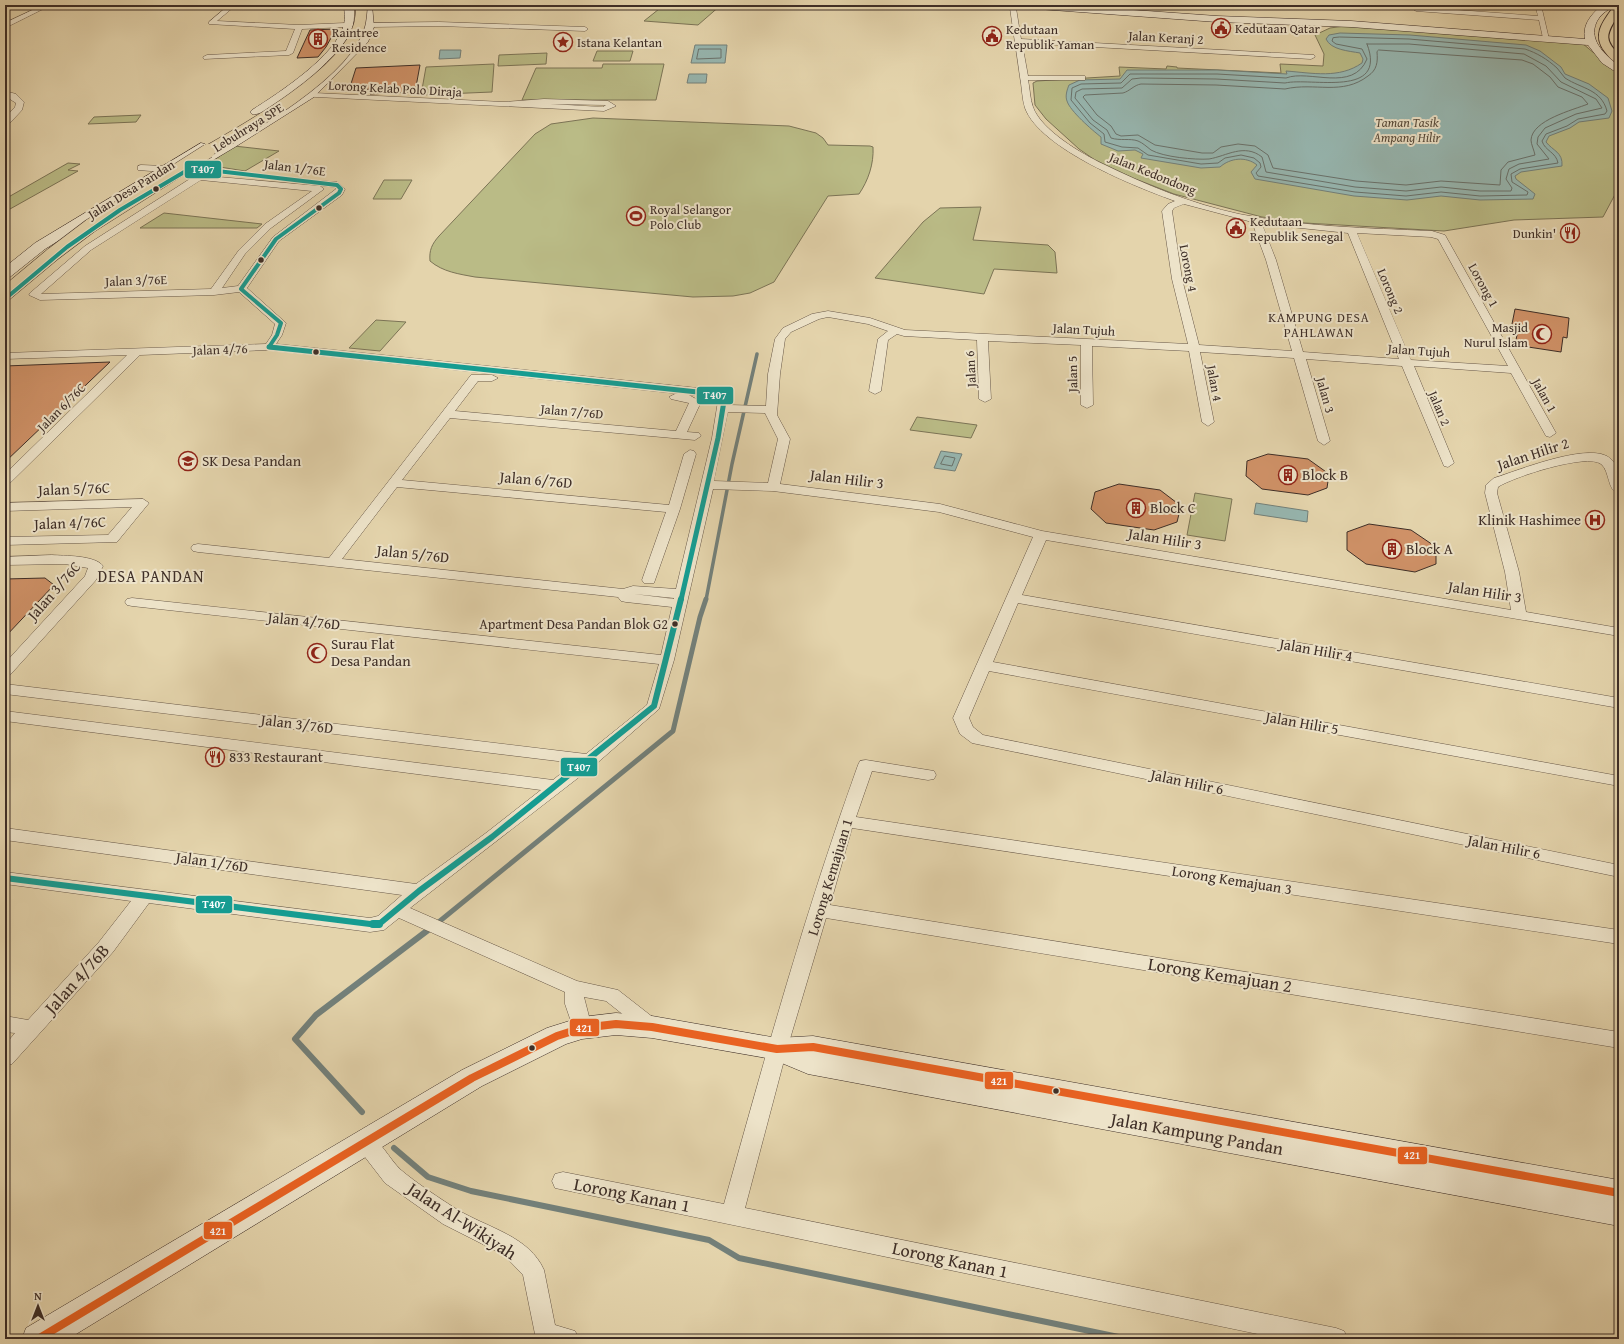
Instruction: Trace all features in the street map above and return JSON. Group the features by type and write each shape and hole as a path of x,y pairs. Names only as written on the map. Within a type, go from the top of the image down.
{"highway":[{"name":"Lebuhraya SPE","path":"5,284 90,217 272,105 304,82 326,62 350,32 354,16 353,5"},
{"name":"Lebuhraya SPE","path":"5,294 101,218 283,106 313,82 335,62 358,32 363,19 362,5"},
{"path":"1619,7 1604,26 1602,33 1606,47 1619,60"},
{"path":"1619,20 1614,27 1613,34 1619,48"}],"street":[{"path":"5,26 48,5"},
{"path":"233,5 212,23 299,27 346,26 341,5"},
{"name":"Jalan Desa Pandan","path":"5,274 40,246 285,94 331,52 343,37 346,26 349,25 349,5"},
{"path":"367,5 370,26"},
{"path":"370,26 372,5"},
{"name":"Jalan Kedondong","path":"1015,5 1013,8 1030,108 1034,116 1071,152 1140,184 1182,201 1256,220 1351,229 1440,235"},
{"path":"1025,5 1218,14 1590,42"},
{"path":"1372,5 1381,6"},
{"path":"1538,5 1547,38"},
{"path":"1608,5 1594,19 1589,29 1590,42 1603,59 1619,71"},
{"path":"1416,9 1541,18"},
{"path":"370,26 439,24 585,29"},
{"name":"Jalan Desa Pandan","path":"5,290 66,242 231,145 310,95 363,42 370,26"},
{"path":"207,57 289,53 299,27"},
{"name":"Jalan Keranj 2","path":"1019,41 1311,56"},
{"path":"1026,78 1082,78"},
{"path":"5,93 13,96 20,102 19,108 5,123"},
{"name":"Lorong Kelab Polo Diraja","path":"285,94 505,104 606,106"},
{"path":"141,168 159,172"},
{"name":"Jalan 1/76E","path":"191,168 337,185 341,189 339,193 276,239 241,289"},
{"path":"131,173 159,172"},
{"name":"Jalan 3/76E","path":"214,292 242,252 268,226 321,190 199,177 88,248 34,296 214,292 241,289"},
{"name":"Lorong 4","path":"1182,201 1171,206 1167,211 1177,279 1194,348"},
{"name":"Jalan Desa Pandan","path":"5,299 67,247 120,210"},
{"name":"Jalan 3","path":"1256,220 1271,260 1324,441"},
{"name":"Lorong 2","path":"1351,229 1406,363"},
{"name":"Lorong 1","path":"1440,235 1515,370"},
{"path":"241,289 280,323 277,335 269,347"},
{"name":"Jalan Tujuh","path":"772,410 774,374 780,339 787,330 816,316 828,314 870,321 895,331 982,338 1194,348 1515,370"},
{"path":"875,391 884,339 895,331"},
{"name":"Jalan 6","path":"982,338 985,399"},
{"name":"Jalan 5","path":"1086,343 1087,405"},
{"name":"Jalan 4/76","path":"5,356 269,347 715,394 721,397 724,401 723,408"},
{"name":"Jalan 4","path":"1194,348 1208,422"},
{"name":"Jalan 6/76C","path":"5,481 136,352"},
{"name":"Jalan 2","path":"1406,363 1448,463"},
{"name":"Jalan 1","path":"1515,370 1550,433"},
{"path":"333,562 475,377 688,398 695,402 680,435"},
{"path":"5,878 370,926 378,924 590,760 643,718 654,706 667,660 723,408 772,410 771,415 784,438 773,487"},
{"name":"Jalan 7/76D","path":"446,414 695,436"},
{"path":"650,580 674,509 690,454"},
{"name":"Jalan Hilir 2","path":"1519,615 1512,572 1491,493 1492,485 1498,481 1578,456 1598,457 1607,462 1619,490"},
{"name":"Jalan 6/76D","path":"394,483 674,509"},
{"name":"Jalan Hilir 3","path":"706,485 773,487 940,508 1041,535 1619,632"},
{"name":"Jalan 5/76C","path":"5,507 143,503"},
{"name":"Jalan 4/76C","path":"5,541 112,539 143,503"},
{"name":"Jalan Hilir 6","path":"1041,535 961,718 966,730 978,739 1619,870"},
{"name":"Jalan 5/76D","path":"198,548 624,593 626,598 681,599"},
{"name":"Jalan 3/76C","path":"5,561 76,560 88,561 96,566 91,577 5,672"},
{"name":"Jalan Hilir 4","path":"1013,598 1619,703"},
{"name":"Jalan 4/76D","path":"132,602 667,660"},
{"name":"Jalan Hilir 5","path":"984,665 1619,781"},
{"name":"Jalan 3/76D","path":"5,689 590,760"},
{"path":"5,716 556,786"},
{"name":"Lorong Kemajuan 1","path":"732,1215 777,1049 846,821 866,766 928,775"},
{"name":"Lorong Kemajuan 3","path":"846,821 1619,937"},
{"name":"Jalan 1/76D","path":"5,834 419,891"},
{"name":"Jalan 4/76B","path":"5,1058 106,947 145,896"},
{"path":"397,910 421,922 574,988 611,995 652,1026"},
{"name":"Lorong Kemajuan 2","path":"820,910 1619,1040"},
{"path":"574,988 574,1004 582,1028"},
{"path":"5,1024 32,1028"},
{"name":"Jalan Kampung Pandan","path":"38,1339 365,1142 497,1065 557,1036 582,1028 616,1024 652,1026 777,1049 812,1047 1619,1193"},
{"name":"Jalan Kampung Pandan","path":"777,1049 808,1063 1619,1212"},
{"name":"Jalan Al-Wikiyah","path":"365,1142 393,1176 451,1217 512,1248 533,1270 545,1333 567,1339"},
{"name":"Lorong Kanan 1","path":"563,1181 1336,1339"}],"green space":[{"path":"664,5 721,5 698,25 644,21"},
{"name":"Taman Tasik Ampang Hilir","path":"1345,26 1582,43 1619,74 1619,187 1603,217 1514,220 1444,231 1305,223 1262,217 1174,194 1133,178 1095,160 1079,149 1046,119 1035,105 1033,83 1037,81 1120,76 1119,67 1166,69 1167,66 1177,68 1281,73 1280,64 1323,66 1324,54 1315,35 1330,28"},
{"path":"597,51 633,51 630,61 593,61"},
{"path":"547,53 546,64 498,66 499,55"},
{"path":"494,64 492,92 421,95 426,67"},
{"path":"603,64 664,64 656,100 522,100 536,68 602,68"},
{"path":"141,115 136,122 88,124 94,117"},
{"name":"Royal Selangor Polo Club","path":"593,118 789,126 816,133 823,138 828,145 870,146 873,147 873,153 868,178 859,194 828,196 774,282 750,293 733,296 693,297 475,277 457,274 440,268 430,261 431,250 437,239 535,134 551,124"},
{"path":"234,146 279,151 245,171 207,165"},
{"path":"68,163 80,164 68,170 78,171 10,209 5,209 5,199"},
{"path":"384,180 412,180 401,199 373,199"},
{"path":"981,207 973,240 1048,245 1055,252 1057,273 994,269 984,294 875,278 923,222 940,208"},
{"path":"164,213 262,224 257,228 140,228"},
{"path":"376,320 406,322 380,351 349,348"},
{"path":"917,417 977,425 971,438 910,430"},
{"path":"1195,493 1232,499 1225,541 1187,535"}],"water":[{"name":"Taman Tasik Ampang Hilir","path":"1340,33 1410,35 1526,45 1540,51 1561,67 1565,74 1589,84 1608,98 1612,111 1609,118 1579,122 1570,128 1549,136 1546,142 1561,158 1562,166 1521,172 1515,176 1516,179 1535,194 1533,199 1480,200 1441,196 1407,200 1354,196 1255,179 1251,172 1257,165 1243,159 1233,160 1220,167 1201,168 1141,158 1143,154 1135,150 1118,151 1101,144 1101,137 1077,115 1066,99 1066,93 1069,85 1080,80 1120,79 1127,70 1217,70 1287,74 1286,71 1326,74 1344,71 1362,63 1363,59 1360,53 1336,48 1328,43 1326,39 1329,35"},
{"path":"695,45 727,45 725,63 691,63"},
{"path":"440,50 461,50 460,58 439,59"},
{"path":"689,74 707,74 706,83 687,83"},
{"path":"941,451 962,454 955,471 934,468"},
{"path":"1256,503 1308,511 1307,522 1254,514"}],"building":[{"name":"Raintree Residence","path":"336,29 326,47 318,57 297,58 310,30"},
{"path":"420,65 415,92 370,94 372,89 349,90 356,68"},
{"name":"Masjid Nurul Islam","path":"1515,309 1569,318 1567,338 1563,337 1561,352 1515,345 1518,330 1511,329"},
{"path":"110,362 5,462 5,366"},
{"name":"Block B","path":"1268,454 1308,459 1329,474 1327,488 1308,495 1262,489 1246,476 1247,461"},
{"name":"Block C","path":"1119,484 1160,490 1181,506 1177,522 1154,530 1106,523 1091,509 1095,492"},
{"name":"Block A","path":"1369,524 1411,530 1436,547 1436,564 1415,572 1366,564 1347,550 1347,532"},
{"path":"45,578 54,585 5,637 5,579"}],"waterway":[{"path":"706,600 732,464 757,354"},
{"path":"435,925 673,731 700,617 706,599"},
{"path":"362,1112 295,1039 316,1015 436,924"},
{"path":"394,1148 428,1177 471,1191 709,1240 739,1258 1128,1339"}],"transit line":[{"name":"T407","path":"5,299 67,247 120,210 191,168 337,185 341,189 339,193 276,239 241,289 281,323 277,335 269,347 707,393 718,396 724,401 718,438 667,660 654,706 492,837 419,891 378,925 5,878"},
{"name":"421","path":"38,1339 472,1078 557,1036 582,1028 616,1024 652,1027 777,1049 813,1047 1619,1193"}],"place":[{"name":"Kedutaan Qatar","path":"1221,28"},
{"name":"Kedutaan Republik Yaman","path":"992,36"},
{"name":"Raintree Residence","path":"318,39"},
{"name":"Istana Kelantan","path":"563,42"},
{"name":"Royal Selangor Polo Club","path":"636,216"},
{"name":"Kedutaan Republik Senegal","path":"1236,228"},
{"name":"Dunkin'","path":"1570,233"},
{"name":"Masjid Nurul Islam","path":"1542,334"},
{"name":"SK Desa Pandan","path":"188,461"},
{"name":"Block B","path":"1288,475"},
{"name":"Block C","path":"1136,508"},
{"name":"Klinik Hashimee","path":"1595,520"},
{"name":"Block A","path":"1392,549"},
{"name":"Apartment Desa Pandan Blok G2","path":"675,624"},
{"name":"Surau Flat Desa Pandan","path":"317,653"},
{"name":"833 Restaurant","path":"215,757"}],"district":[{"name":"KAMPUNG DESA PAHLAWAN","path":"1319,324"},
{"name":"DESA PANDAN","path":"151,576"}]}
